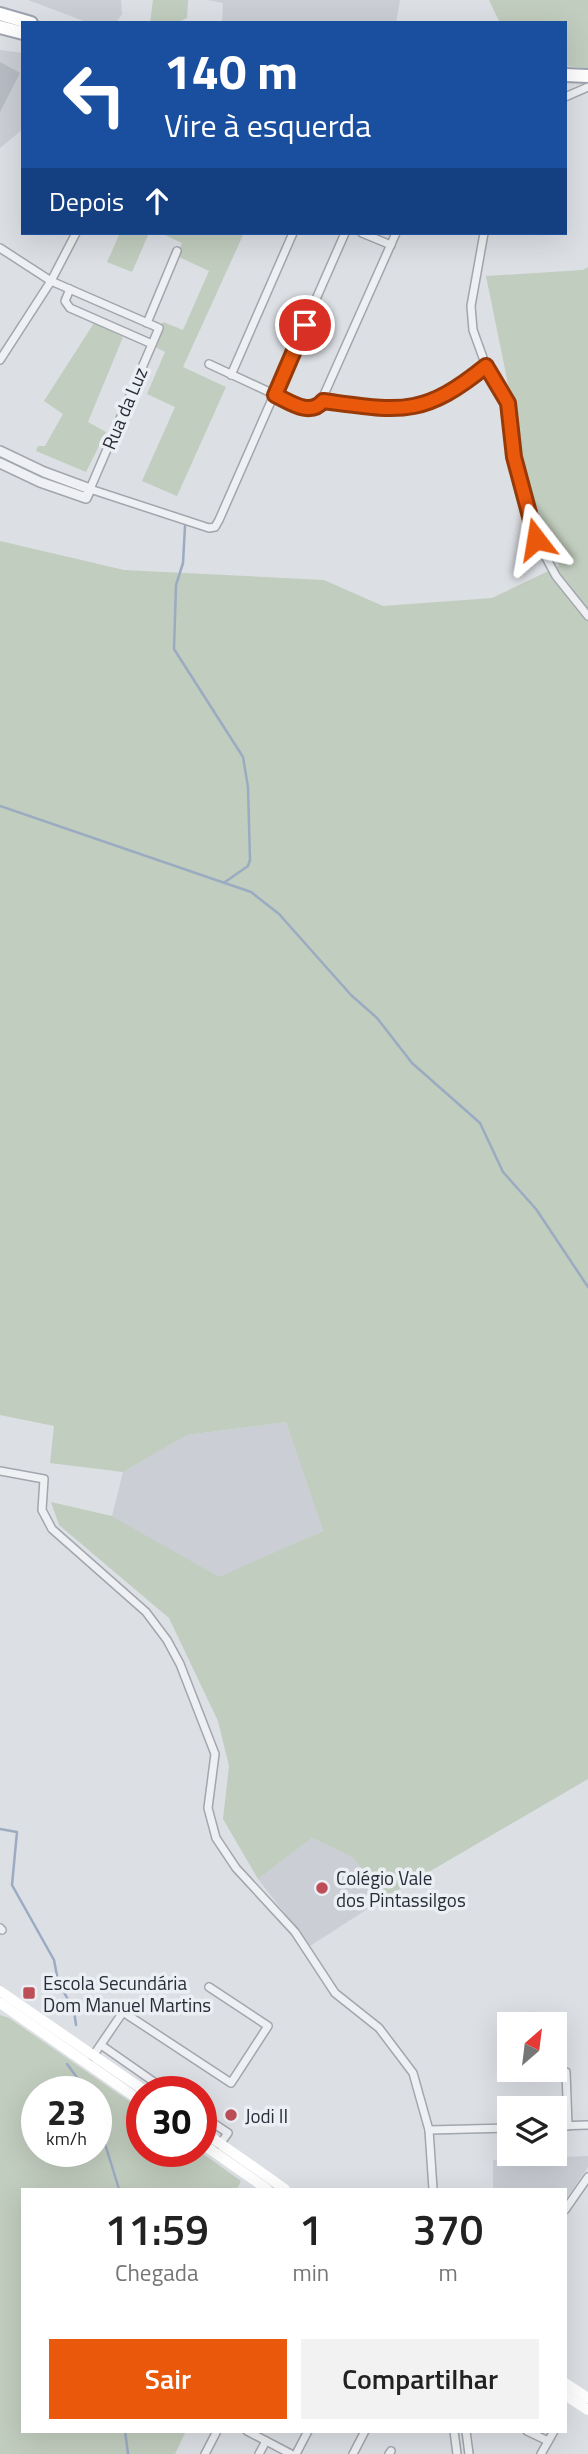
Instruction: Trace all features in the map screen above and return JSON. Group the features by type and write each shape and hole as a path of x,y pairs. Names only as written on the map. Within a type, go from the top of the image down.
{"main road":[{"path":"0,14 24,21"},
{"path":"0,27 21,32"},
{"path":"567,75 588,76"},
{"path":"567,83 588,85"},
{"path":"0,1991 126,2078"},
{"path":"0,2003 126,2091"},
{"path":"217,2142 284,2188"},
{"path":"217,2154 266,2188"},
{"path":"567,2384 588,2398"},
{"path":"567,2396 588,2410"}],"street":[{"path":"567,96 588,85"},
{"path":"0,360 51,281 75,235"},
{"path":"231,375 292,235"},
{"path":"0,451 44,472 90,489 203,527 217,524 344,235"},
{"path":"367,235 391,245"},
{"path":"209,364 306,409 314,408 323,401 395,235"},
{"path":"484,235 471,306 473,330 486,366 508,403 514,457 536,539 556,576 588,616"},
{"path":"0,248 51,281 147,323 177,251"},
{"path":"70,289 65,302 70,308 152,344"},
{"name":"Rua da Luz","path":"90,489 159,328 147,323"},
{"path":"323,401 397,410 420,406 446,393 486,366"},
{"path":"0,463 40,482 86,498 90,489"},
{"path":"0,1471 44,1479 42,1510 52,1529 146,1612 167,1640 180,1664 215,1754 208,1808 216,1839 236,1868 295,1932 335,1993 379,2028 404,2057 419,2089 429,2130 433,2188"},
{"path":"93,2056 123,2012 231,2083 268,2026 209,1987"},
{"path":"101,2045 145,2076"},
{"path":"566,2082 568,2126 588,2125"},
{"path":"217,2126 228,2133 220,2144"},
{"path":"429,2130 497,2128"},
{"path":"567,2207 587,2180"},
{"path":"205,2454 216,2433"},
{"path":"253,2433 293,2454 307,2433"},
{"path":"353,2454 364,2433"},
{"path":"454,2433 457,2454"},
{"path":"466,2433 469,2454"},
{"path":"531,2433 548,2441"},
{"path":"541,2454 553,2433"},
{"path":"259,2454 266,2441"}],"shaded area":[{"path":"28,0 121,0 122,14 117,21 84,21"},
{"path":"207,0 400,0 396,21 222,21 223,3"},
{"path":"0,50 21,53 21,131 0,148"},
{"path":"286,1422 323,1531 219,1578 112,1516 123,1472 187,1435"},
{"name":"Colégio Vale dos Pintassilgos","path":"312,1838 352,1857 386,1897 310,1946 258,1879"},
{"path":"588,2156 588,2167 567,2198 567,2188 493,2188 493,2160 497,2160 497,2166 567,2166 567,2157"}],"green space":[{"path":"153,0 188,0 187,18 181,21 150,21"},
{"path":"489,0 588,0 588,68 567,66 567,21 499,21"},
{"path":"119,235 148,235 132,272 107,262"},
{"path":"165,235 243,235 183,367 226,387 177,496 142,481 175,407 147,394 165,352 153,346 163,322 183,330 209,271 177,256 182,243"},
{"path":"588,267 588,1779 386,1897 352,1857 312,1838 258,1879 223,1819 229,1766 218,1721 169,1618 59,1525 51,1502 112,1516 219,1577 323,1531 286,1422 187,1435 123,1472 50,1463 54,1426 0,1415 0,541 124,570 324,580 383,606 492,598 559,566 529,487 486,276 583,270"},
{"path":"94,323 123,337 88,422 106,432 86,472 36,451 38,446 45,446 63,414 44,401"},
{"path":"0,2015 9,2018 93,2076 21,2076 21,2167 112,2167 112,2089 126,2099 126,2167 217,2167 217,2164 241,2181 238,2188 21,2188 21,2433 185,2433 175,2454 0,2454"}],"building":[{"path":"0,62 20,73 0,112"}],"waterway":[{"path":"185,526 183,563 176,585 174,649 243,757 248,787 250,860 248,866 225,882"},
{"path":"0,806 251,892 279,914 351,995 377,1018 412,1063 480,1123 503,1172 536,1209 588,1287"},
{"path":"0,1829 17,1832 12,1885 54,1960 58,1981 74,2011 76,2025"},
{"path":"67,2064 76,2076"},
{"path":"112,2166 119,2188"},
{"path":"125,2433 128,2454"}],"place":[{"name":"Colégio Vale dos Pintassilgos","path":"322,1888"},
{"name":"Escola Secundária Dom Manuel Martins","path":"29,1993"},
{"name":"Jodi II","path":"231,2115"}],"route":[{"path":"305,325 275,395 306,409 314,408 323,401 397,410 420,406 446,393 486,366 508,403 514,457 536,539"}]}
